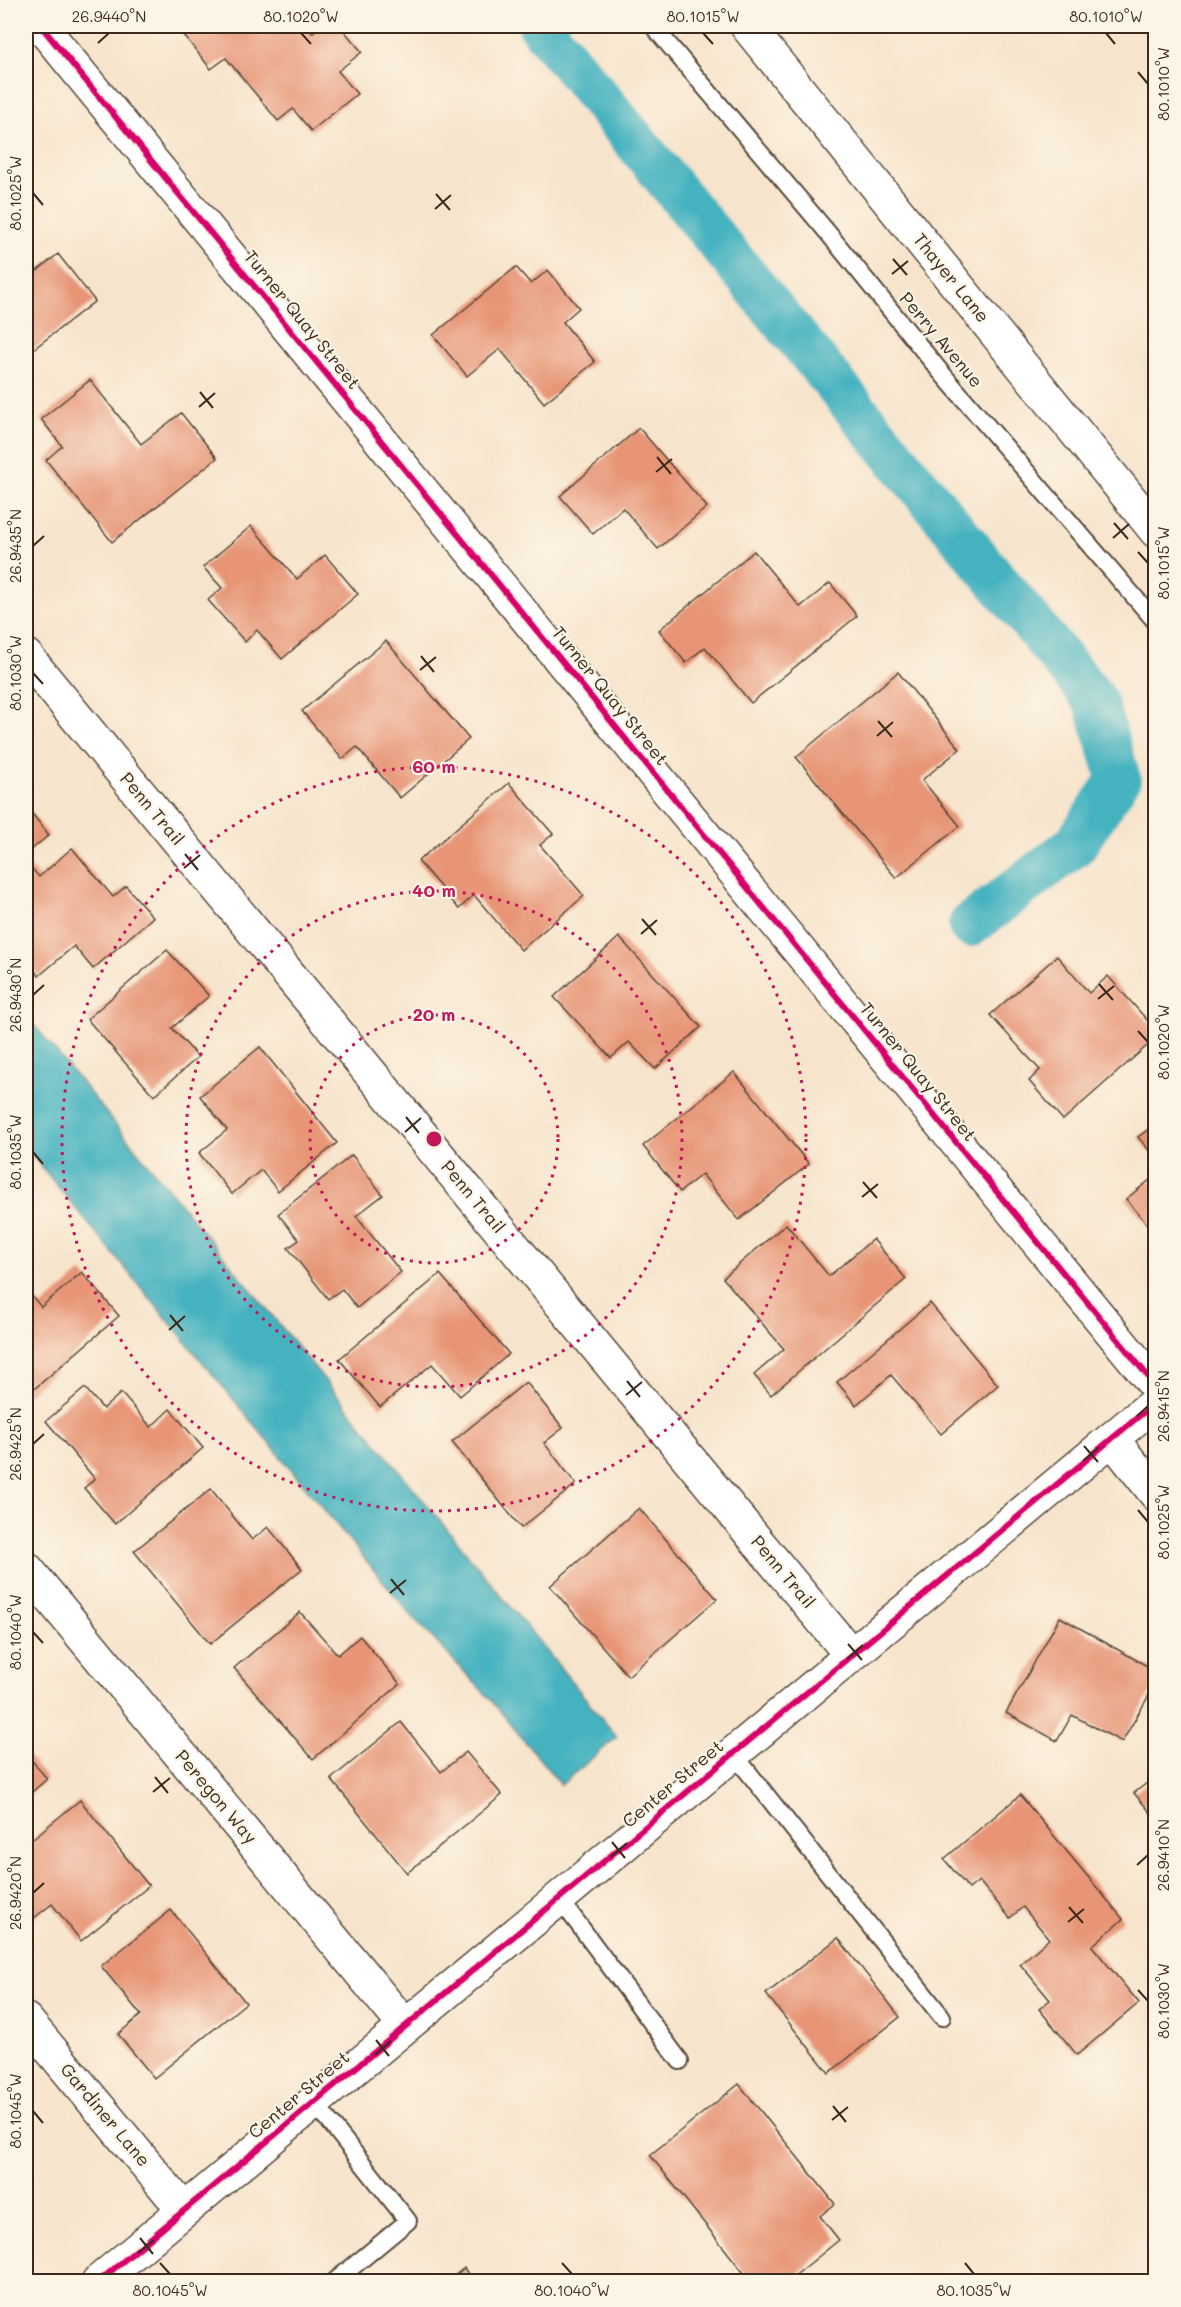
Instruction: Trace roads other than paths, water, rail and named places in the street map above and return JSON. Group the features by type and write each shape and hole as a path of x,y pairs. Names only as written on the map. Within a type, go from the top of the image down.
{"street":[{"name":"Turner Quay Street","path":"40,26 1155,1386"},
{"name":"Thayer Lane","path":"747,26 1155,531"},
{"name":"Penn Trail","path":"26,656 851,1655"},
{"name":"Center Street","path":"104,2280 184,2210 1155,1402"},
{"path":"1112,1439 1155,1494"},
{"name":"Peregon Way","path":"26,1568 405,2026"},
{"name":"Gardiner Lane","path":"26,2020 184,2210"}],"lane":[{"name":"Perry Avenue","path":"653,26 828,233 939,370 1155,622"},
{"path":"734,1753 942,2017"},
{"path":"559,1898 680,2061"},
{"path":"314,2102 408,2221 334,2282"}],"water":[{"path":"26,1015 617,1737 561,1785 490,1699 411,1615 26,1148"}],"waterway":[{"path":"540,26 1095,700 1119,779 1075,845 970,925"}]}
